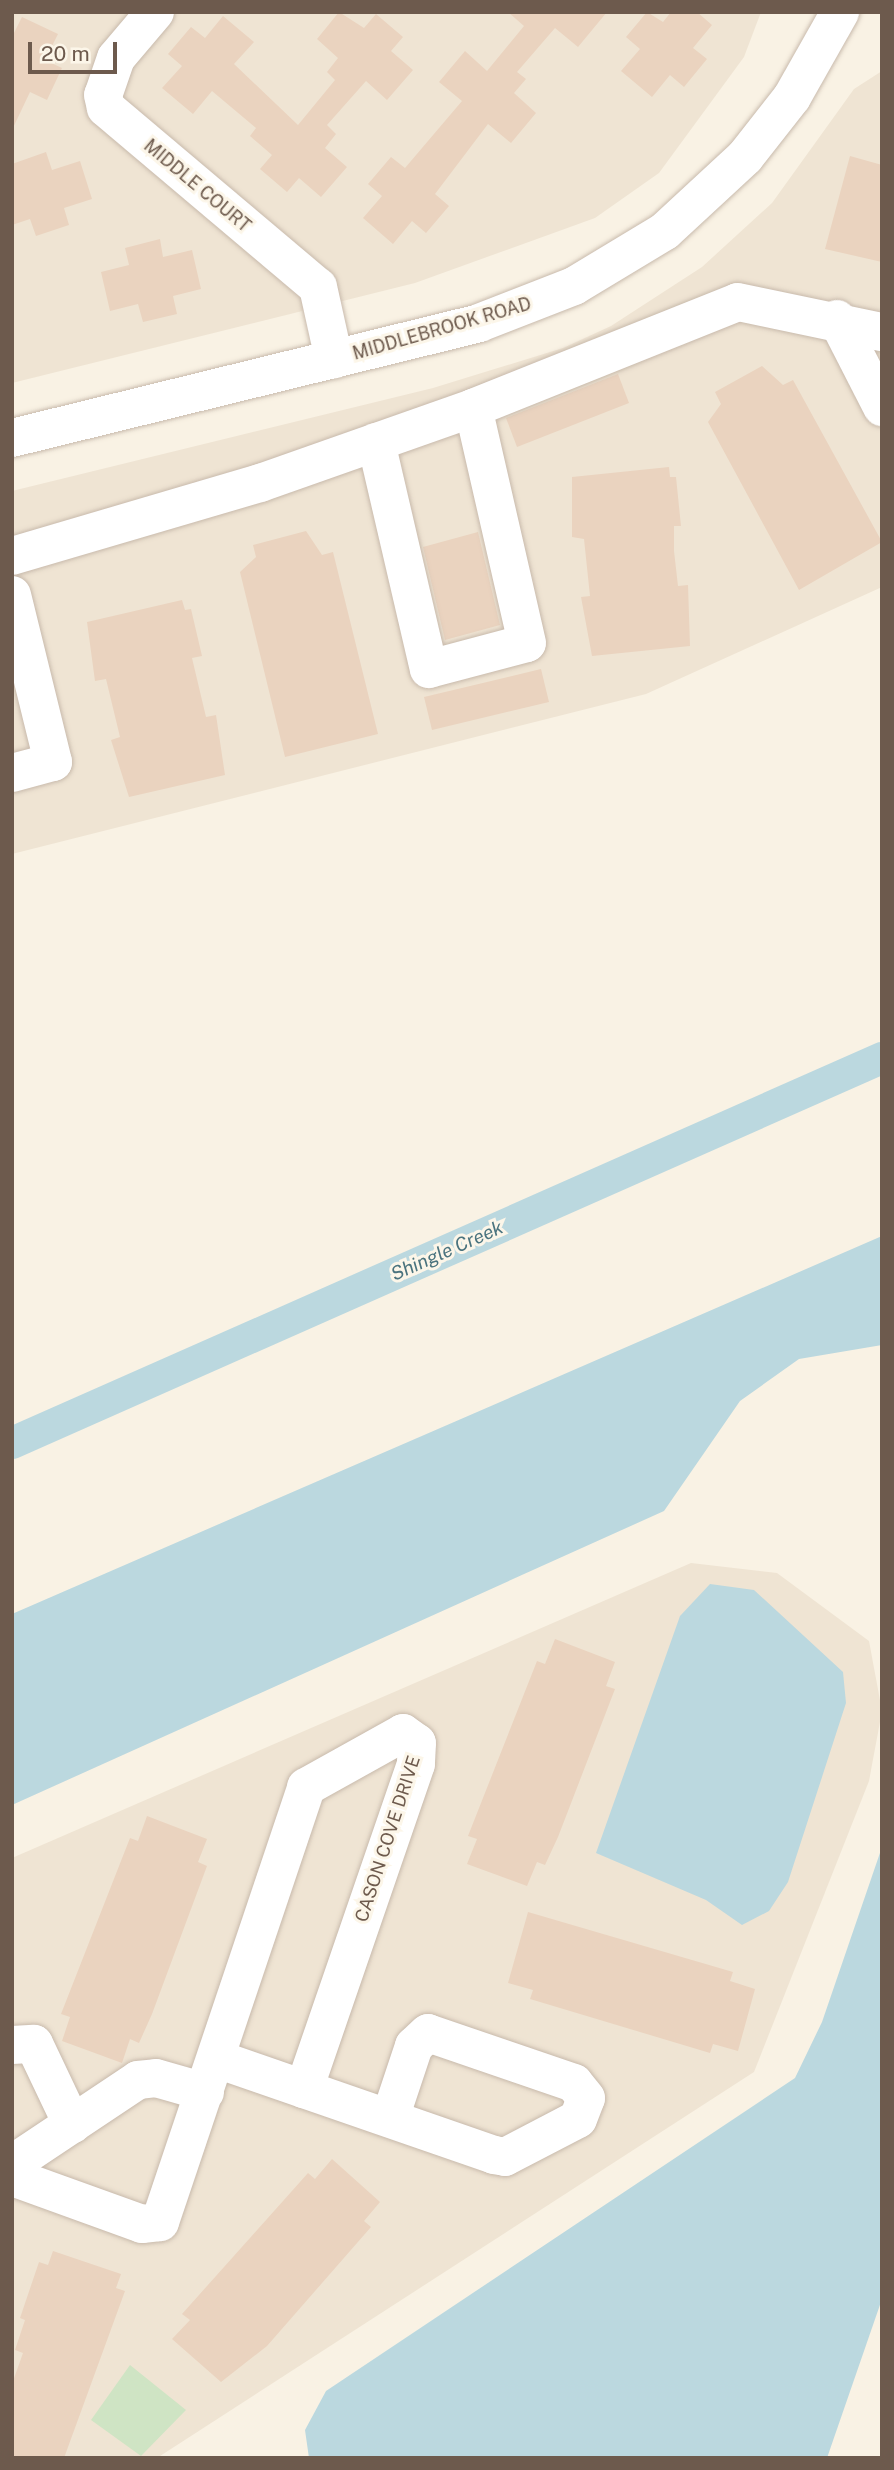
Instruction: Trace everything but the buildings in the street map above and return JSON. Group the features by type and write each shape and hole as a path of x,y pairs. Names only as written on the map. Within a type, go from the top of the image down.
{"street":[{"name":"MIDDLE COURT","path":"155,12 116,58 103,95 106,108 318,287 334,359"},
{"name":"MIDDLEBROOK ROAD","path":"12,438 511,313 605,270 665,231 768,128 840,12"},
{"path":"12,556 205,502 473,408 738,302 837,319 882,331"},
{"path":"837,319 882,407"},
{"path":"376,442 429,669 527,643 473,408"},
{"path":"12,596 53,762 12,773"},
{"name":"CASON COVE DRIVE","path":"12,2176 155,2225 164,2215 309,1782 403,1733 417,1743 416,1763 304,2089"},
{"path":"12,2164 143,2079 211,2076 304,2089 505,2157 578,2119 586,2098 574,2083 428,2033 414,2046 390,2118"},
{"path":"12,2045 34,2043 72,2124"}],"shaded area":[{"path":"12,12 761,12 744,57 659,173 595,218 415,283 12,383"},
{"path":"882,71 882,587 646,694 12,854 12,491 433,388 563,348 611,326 702,267 772,203 854,89"},
{"path":"691,1563 777,1573 869,1641 882,1711 869,1781 754,2072 157,2458 12,2458 12,1858"}],"green space":[{"path":"130,2365 186,2410 141,2456 91,2420"}],"water":[{"path":"882,1236 882,1345 799,1359 740,1401 664,1511 12,1805 12,1614"},
{"path":"710,1584 754,1590 843,1672 846,1703 788,1882 769,1911 742,1925 706,1900 596,1853 680,1616"},
{"path":"882,1847 882,2299 827,2458 309,2458 305,2430 326,2391 795,2078 822,2022"}],"waterway":[{"name":"Shingle Creek","path":"12,1443 882,1058"}]}
